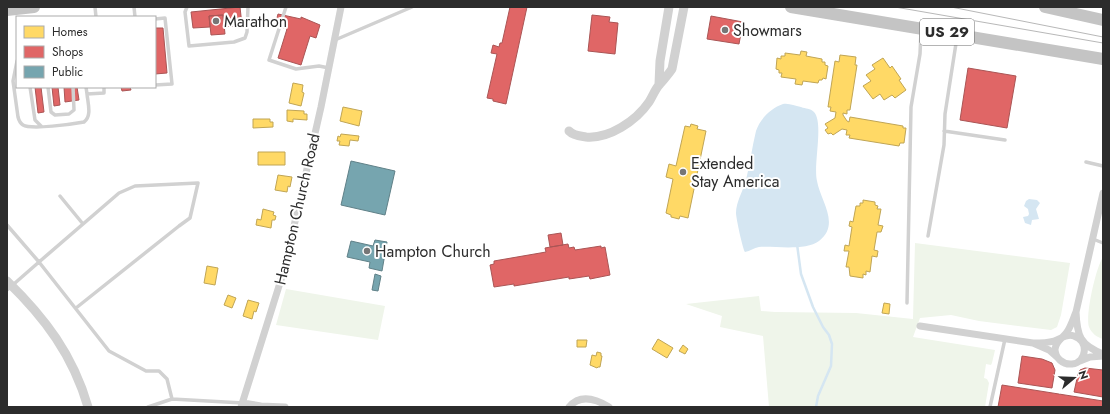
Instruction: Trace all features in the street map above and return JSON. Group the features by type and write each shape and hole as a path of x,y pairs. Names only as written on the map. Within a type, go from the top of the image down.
{"main road":[{"path":"7,10 34,7"},
{"name":"US 29","path":"791,7 1103,59"},
{"path":"1045,7 1103,20"}],"street":[{"name":"Hampton Church Road","path":"242,405 284,270 330,68 341,7"},
{"path":"659,84 660,60 669,7"},
{"path":"569,131 575,135 591,138 604,135 616,130 640,113 648,103 659,84 667,76 673,65 684,7"},
{"path":"1058,358 1056,348 1057,343 1069,328 1076,312 1103,193"},
{"path":"9,286 49,327 66,353 76,373 88,407"},
{"path":"1076,312 1077,328 1084,347 1083,356 1078,362"},
{"path":"920,326 1033,343 1053,341 1067,335 1072,335 1076,336 1088,347 1103,355"},
{"path":"1033,343 1049,350 1064,363 1068,364 1078,362 1088,357 1103,355"},
{"path":"569,407 578,400 590,399 609,407"},
{"path":"242,405 285,407"}],"lane":[{"path":"187,7 185,12 189,46 234,42 245,38 247,32 248,7"},
{"path":"286,7 269,60 296,68 319,66 330,68"},
{"path":"335,40 412,7"},
{"path":"156,19 165,18 172,84 156,86"},
{"path":"907,303 911,107 920,54 919,42 921,28"},
{"path":"928,236 944,145 945,114 957,34"},
{"path":"16,66 13,81 19,120 24,126 42,126 86,121 89,114 86,88"},
{"path":"30,88 35,120 42,126"},
{"path":"48,88 51,112 55,115 69,114 74,110 73,88"},
{"path":"87,94 104,93 104,88"},
{"path":"944,131 1005,140"},
{"path":"1086,162 1103,166"},
{"path":"9,286 119,193 135,186 198,183 190,218 172,230 76,308"},
{"path":"60,196 83,224"},
{"path":"7,225 39,262 109,351 146,371 159,372 167,379 172,400"},
{"path":"1092,239 1103,243"},
{"path":"990,407 1005,339"},
{"path":"148,407 172,400 242,405"}],"shaded area":[{"path":"915,243 1070,263 1061,315 1057,327 1051,330 979,321 951,315 920,318 913,337 995,350 991,365 986,364 984,378 987,379 989,383 985,407 769,407 763,336 720,327 722,316 686,304 759,296 761,311 856,313 913,319"},
{"path":"1103,257 1103,339 1092,332 1088,321 1092,292 1097,271"},
{"path":"286,289 385,306 378,340 276,325"}],"water":[{"path":"783,104 790,104 809,109 814,112 817,117 818,134 816,174 829,220 828,227 825,234 819,241 807,246 759,247 745,252 736,216 738,201 746,180 756,131 760,122 766,114"},
{"path":"1029,199 1037,200 1040,203 1036,209 1039,219 1032,220 1031,225 1025,223 1023,217 1028,216 1029,214 1028,209 1024,206 1026,201"}],"building: Homes":[{"path":"801,51 807,52 806,56 822,59 822,62 825,62 825,65 828,66 826,79 823,78 822,80 819,80 818,83 803,81 802,85 795,84 796,79 781,77 782,73 779,73 779,70 776,69 777,58 781,59 781,56 785,56 785,53 800,55"},
{"path":"840,55 856,57 855,65 857,65 850,110 847,110 847,114 843,113 847,121 849,122 850,117 903,126 903,128 906,128 904,143 900,143 899,146 849,138 850,135 846,135 847,130 842,129 833,135 831,133 828,134 825,130 828,128 825,124 835,118 836,112 830,111 831,107 828,107 835,61 839,62"},
{"path":"883,58 890,68 892,66 901,79 899,80 906,90 895,98 892,95 884,100 880,94 873,99 863,86 871,81 866,75 875,69 872,65"},
{"path":"293,83 303,85 302,92 304,93 301,106 289,103"},
{"path":"343,107 362,111 359,126 340,121"},
{"path":"287,110 304,111 304,114 307,114 307,120 293,119 293,122 287,121"},
{"path":"253,119 270,119 270,122 273,122 273,127 253,128"},
{"name":"Extended Stay America","path":"691,124 698,126 697,129 706,131 688,218 680,216 679,219 671,217 671,215 666,213 673,179 666,177 669,164 676,166 685,126 690,127"},
{"path":"341,134 359,136 358,141 350,140 349,146 339,145 340,141 337,141 338,136 340,137"},
{"path":"258,152 285,152 285,165 258,165"},
{"path":"278,175 292,177 290,187 288,186 287,192 275,190"},
{"path":"863,200 875,202 875,205 878,206 877,209 881,209 878,225 883,226 881,232 877,232 874,250 878,251 877,257 872,256 870,272 866,271 866,275 863,274 863,278 850,276 849,267 846,267 849,251 844,251 845,245 849,246 852,227 849,226 850,221 853,222 856,206 860,206 860,203 863,203"},
{"path":"263,209 274,212 273,215 276,216 275,220 272,220 271,228 256,225 257,219 261,220"},
{"path":"207,266 218,268 215,285 204,283"},
{"path":"228,295 236,298 232,308 224,305"},
{"path":"248,300 259,303 256,312 254,311 252,319 243,316"},
{"path":"884,303 890,304 889,314 882,313"},
{"path":"658,339 673,348 667,358 652,349"},
{"path":"577,340 587,340 586,347 577,347"},
{"path":"683,345 688,349 685,354 679,351"},
{"path":"597,352 601,353 602,356 600,367 597,368 590,365 592,355 596,356"}],"building: Shops":[{"name":"Marathon","path":"240,7 242,25 224,27 223,15 209,16 210,27 193,28 191,12"},
{"path":"510,7 527,7 506,104 487,98 497,54 491,53 493,45 499,47 500,43 502,43"},
{"path":"278,14 301,19 301,17 320,25 316,38 310,36 301,65 278,58 287,29 275,25"},
{"name":"Marathon","path":"223,15 225,34 211,35 209,16"},
{"path":"592,15 610,17 609,22 618,23 615,54 588,51"},
{"name":"Showmars","path":"711,16 743,22 739,44 707,39"},
{"path":"156,28 163,28 167,73 156,74"},
{"path":"968,68 1016,76 1007,128 960,120"},
{"path":"35,88 41,88 44,112 38,113"},
{"path":"52,88 58,88 60,105 54,106"},
{"path":"64,88 77,88 79,100 65,102"},
{"path":"121,88 130,88 131,90 122,91"},
{"path":"561,233 563,245 550,247 548,235"},
{"path":"568,244 569,248 574,247 575,250 601,246 601,248 605,247 610,275 590,279 589,276 569,279 569,277 514,286 514,284 494,287 490,265 494,264 494,261 546,252 545,248"},
{"path":"1022,356 1042,359 1052,363 1055,370 1052,388 1018,383"},
{"path":"1085,368 1103,370 1103,397 1074,392 1078,374 1080,370"},
{"path":"1002,385 1103,401 1103,407 998,407"}],"building: Public":[{"path":"351,161 395,171 385,215 341,205"},
{"name":"Hampton Church","path":"375,240 387,242 382,271 369,268 370,262 347,257 351,241 373,246"},
{"path":"375,274 381,276 378,291 372,290"}],"waterway":[{"path":"797,244 801,274 813,307 823,327 829,335 832,344 831,366 818,396 816,407"}],"tram line":[{"path":"895,7 1103,43"},
{"path":"951,7 1103,37"}],"place":[{"name":"Marathon","path":"216,21"},
{"name":"Showmars","path":"725,30"},
{"name":"Extended Stay America","path":"683,172"},
{"name":"Hampton Church","path":"367,251"}]}
